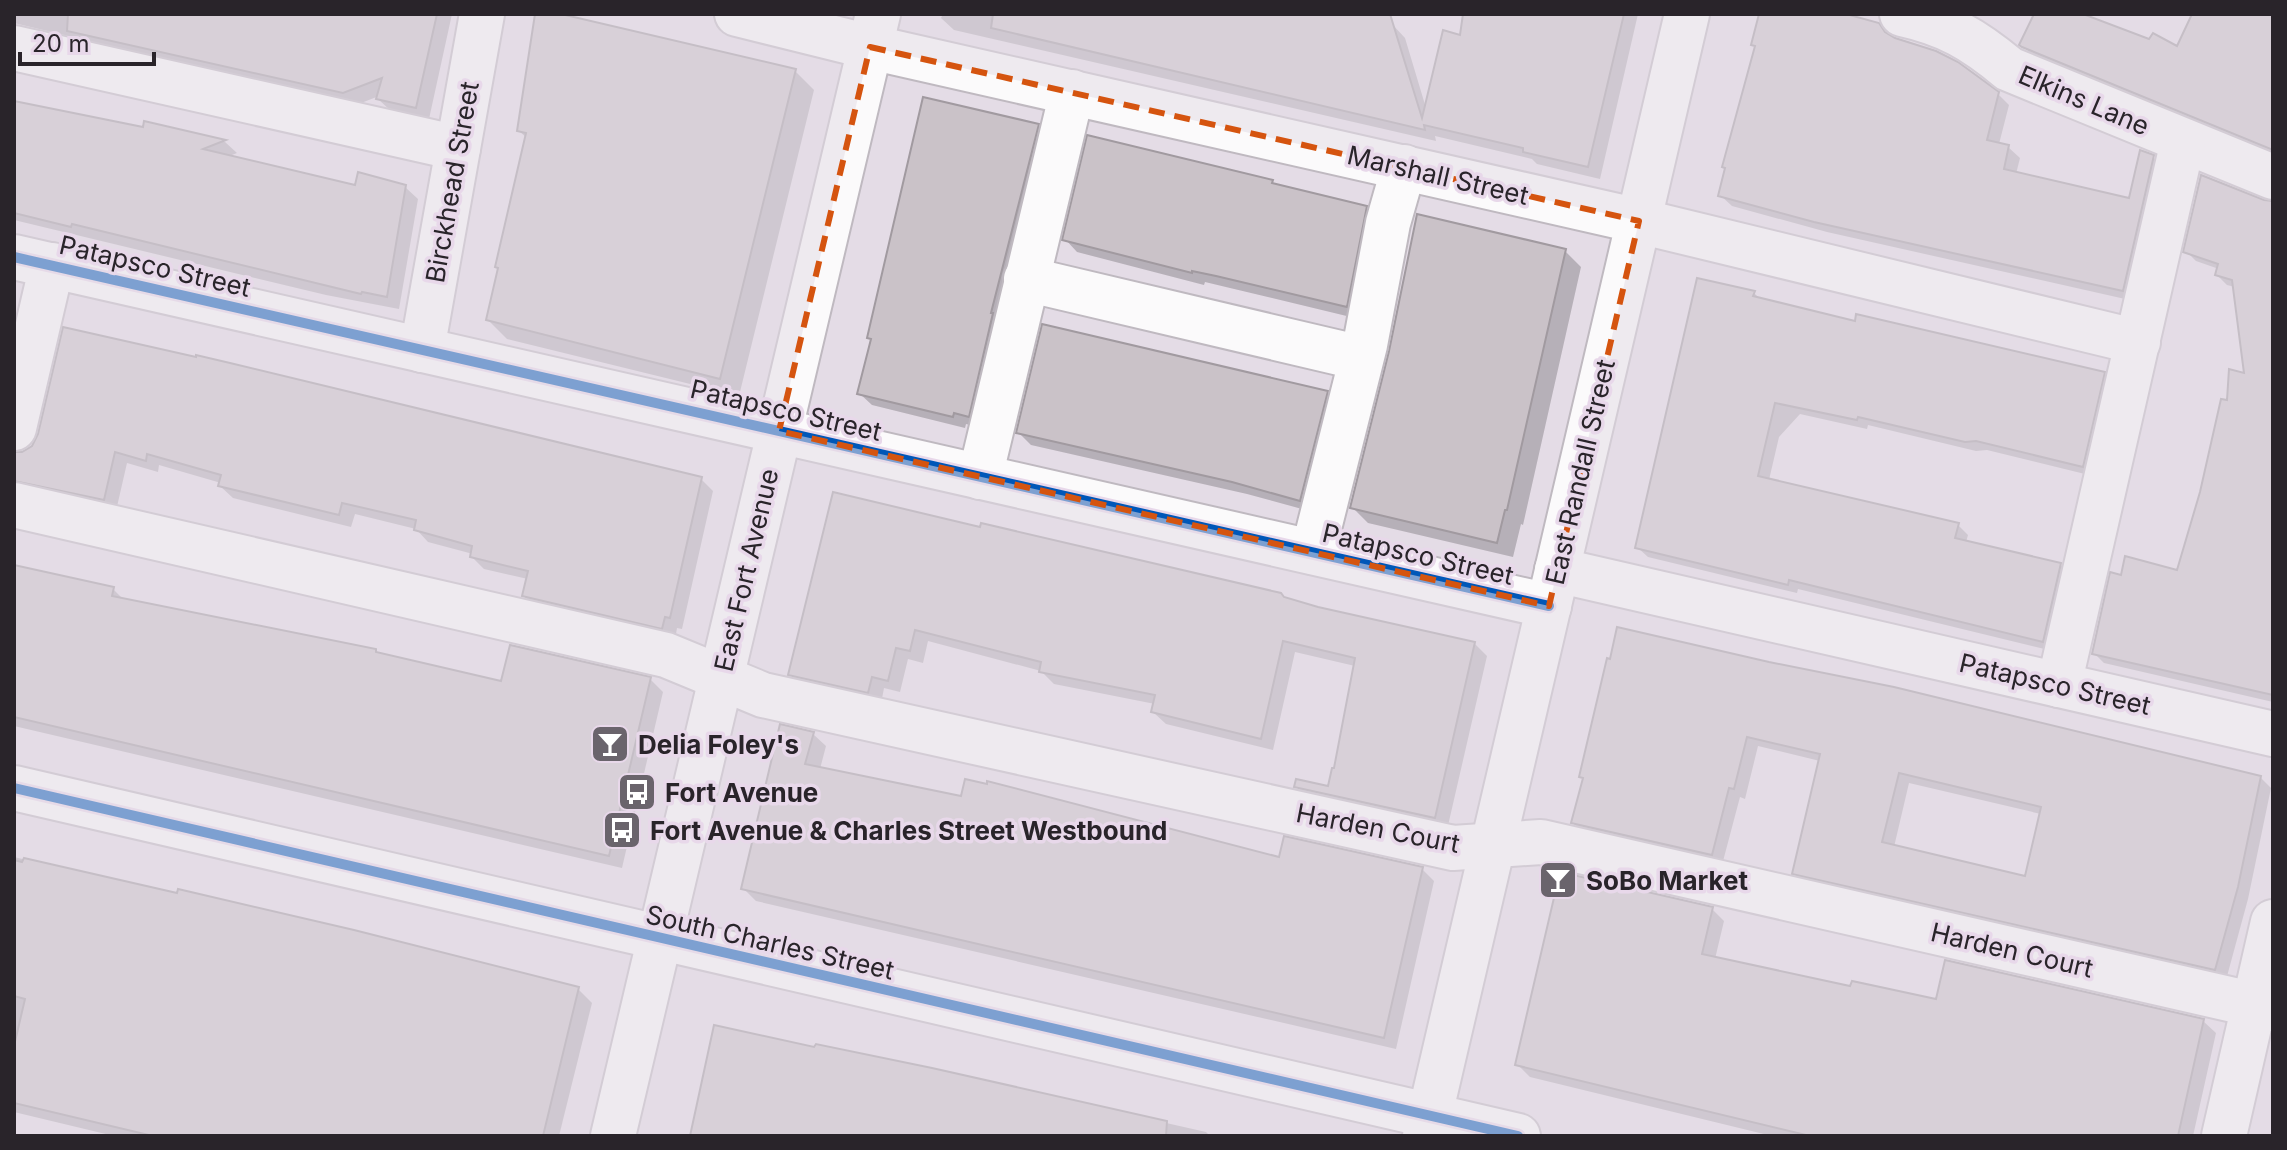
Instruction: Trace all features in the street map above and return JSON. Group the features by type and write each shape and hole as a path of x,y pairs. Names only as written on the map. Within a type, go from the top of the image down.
{"street":[{"name":"Birckhead Street","path":"422,350 482,14"},
{"name":"Marshall Street","path":"737,14 874,30 1072,92 1639,221 2138,342"},
{"name":"East Randall Street","path":"1428,1126 1687,14"},
{"name":"Elkins Lane","path":"1902,14 1930,20 1977,42 2009,69 2273,177"},
{"name":"East Fort Avenue","path":"613,1136 874,30"},
{"path":"14,48 458,148"},
{"path":"980,477 1072,92"},
{"path":"2059,685 2183,141"},
{"path":"1313,552 1361,358 1388,223 1404,167"},
{"path":"14,428 33,261"},
{"name":"Patapsco Street","path":"33,261 1313,552 1553,588 2059,685 2273,734"},
{"path":"1026,279 1361,358"},
{"name":"Harden Court","path":"14,505 666,655 763,695 1453,848 1541,842 2263,1007"},
{"name":"South Charles Street","path":"14,788 659,939 1428,1126 1518,1136"},
{"path":"2224,1136 2263,1007 2273,922"}],"highlighted area":[{"path":"870,47 1639,221 1549,606 779,431"}],"building":[{"path":"68,14 437,14 416,108 376,99 382,78 343,93 67,31"},
{"path":"535,14 561,14 796,69 720,379 486,320 526,133 517,131"},
{"path":"993,14 1390,14 1422,118 1443,30 1460,35 1463,14 1624,14 1588,167 1523,152 1523,148 1424,125 1425,130 991,28"},
{"path":"1759,14 1846,14 1879,23 1885,32 1895,38 1936,51 1958,62 1999,92 1987,140 2009,145 2004,169 2129,198 2140,150 2154,155 2123,291 1814,222 1718,196 1725,168 1722,167 1755,46 1751,45"},
{"path":"2034,14 2083,14 2149,39 2153,33 2177,46 2192,14 2273,14 2273,150 2022,47 2019,45"},
{"path":"923,97 1039,124 991,313 969,417 954,413 953,417 857,394"},
{"path":"14,101 143,127 144,121 226,140 203,149 355,185 358,172 406,185 387,297 361,294 72,224 71,227 14,213"},
{"path":"1087,135 1367,206 1347,307 1062,240"},
{"path":"2201,175 2273,201 2273,695 2092,654 2110,572 2121,575 2125,556 2177,570 2200,492 2221,399 2227,400 2229,369 2244,373 2232,280 2215,275 2218,264 2183,252"},
{"path":"1417,214 1566,249 1497,543 1350,508 1389,351"},
{"path":"1697,278 1755,291 1753,296 1855,321 1856,314 2105,372 2083,467 1976,441 1965,442 1858,417 1857,420 1775,403 1758,476 1959,523 1955,538 2061,563 2043,642 1789,580 1788,585 1635,548"},
{"path":"1042,324 1328,391 1300,501 1232,482 1016,433"},
{"path":"63,327 196,355 702,477 670,618 665,617 662,629 522,596 528,571 470,557 472,546 414,530 416,520 342,503 339,515 218,486 221,475 147,454 146,461 115,452 104,500 14,481 14,452 22,452 32,446 38,434"},
{"path":"833,492 1281,593 1284,597 1318,607 1475,642 1435,818 1294,787 1296,779 1328,786 1355,658 1283,641 1261,739 1151,712 1155,695 1039,672 1041,662 915,630 910,651 896,648 888,681 872,677 868,693 788,675"},
{"path":"14,565 114,587 112,596 376,649 376,652 501,681 510,645 651,677 609,856 14,717"},
{"path":"1617,627 1894,687 2261,776 2238,887 2215,970 1792,874 1820,754 1747,737 1734,789 1729,788 1712,855 1571,823 1607,658 1610,659","holes":["1899,773 2041,807 2025,876 1882,842"]},
{"path":"780,724 814,732 805,764 961,796 965,779 987,784 987,781 1279,857 1284,836 1423,867 1384,1038 741,889"},
{"path":"24,858 177,893 178,889 579,987 543,1136 153,1136 14,1103 14,1046 25,999 14,996 14,860 22,862"},
{"path":"1560,872 1713,907 1702,954 1850,986 1852,981 1936,999 1945,960 2204,1019 2178,1136 1810,1136 1515,1065"},
{"path":"714,1025 932,1068 1167,1121 1166,1136 690,1136"}],"cycle path":[{"path":"14,257 1549,606"},
{"path":"14,788 1518,1136"}],"place":[{"name":"Delia Foley's","path":"610,744"},
{"name":"Fort Avenue","path":"637,792"},
{"name":"Fort Avenue & Charles Street Westbound","path":"622,830"},
{"name":"SoBo Market","path":"1558,880"}]}
